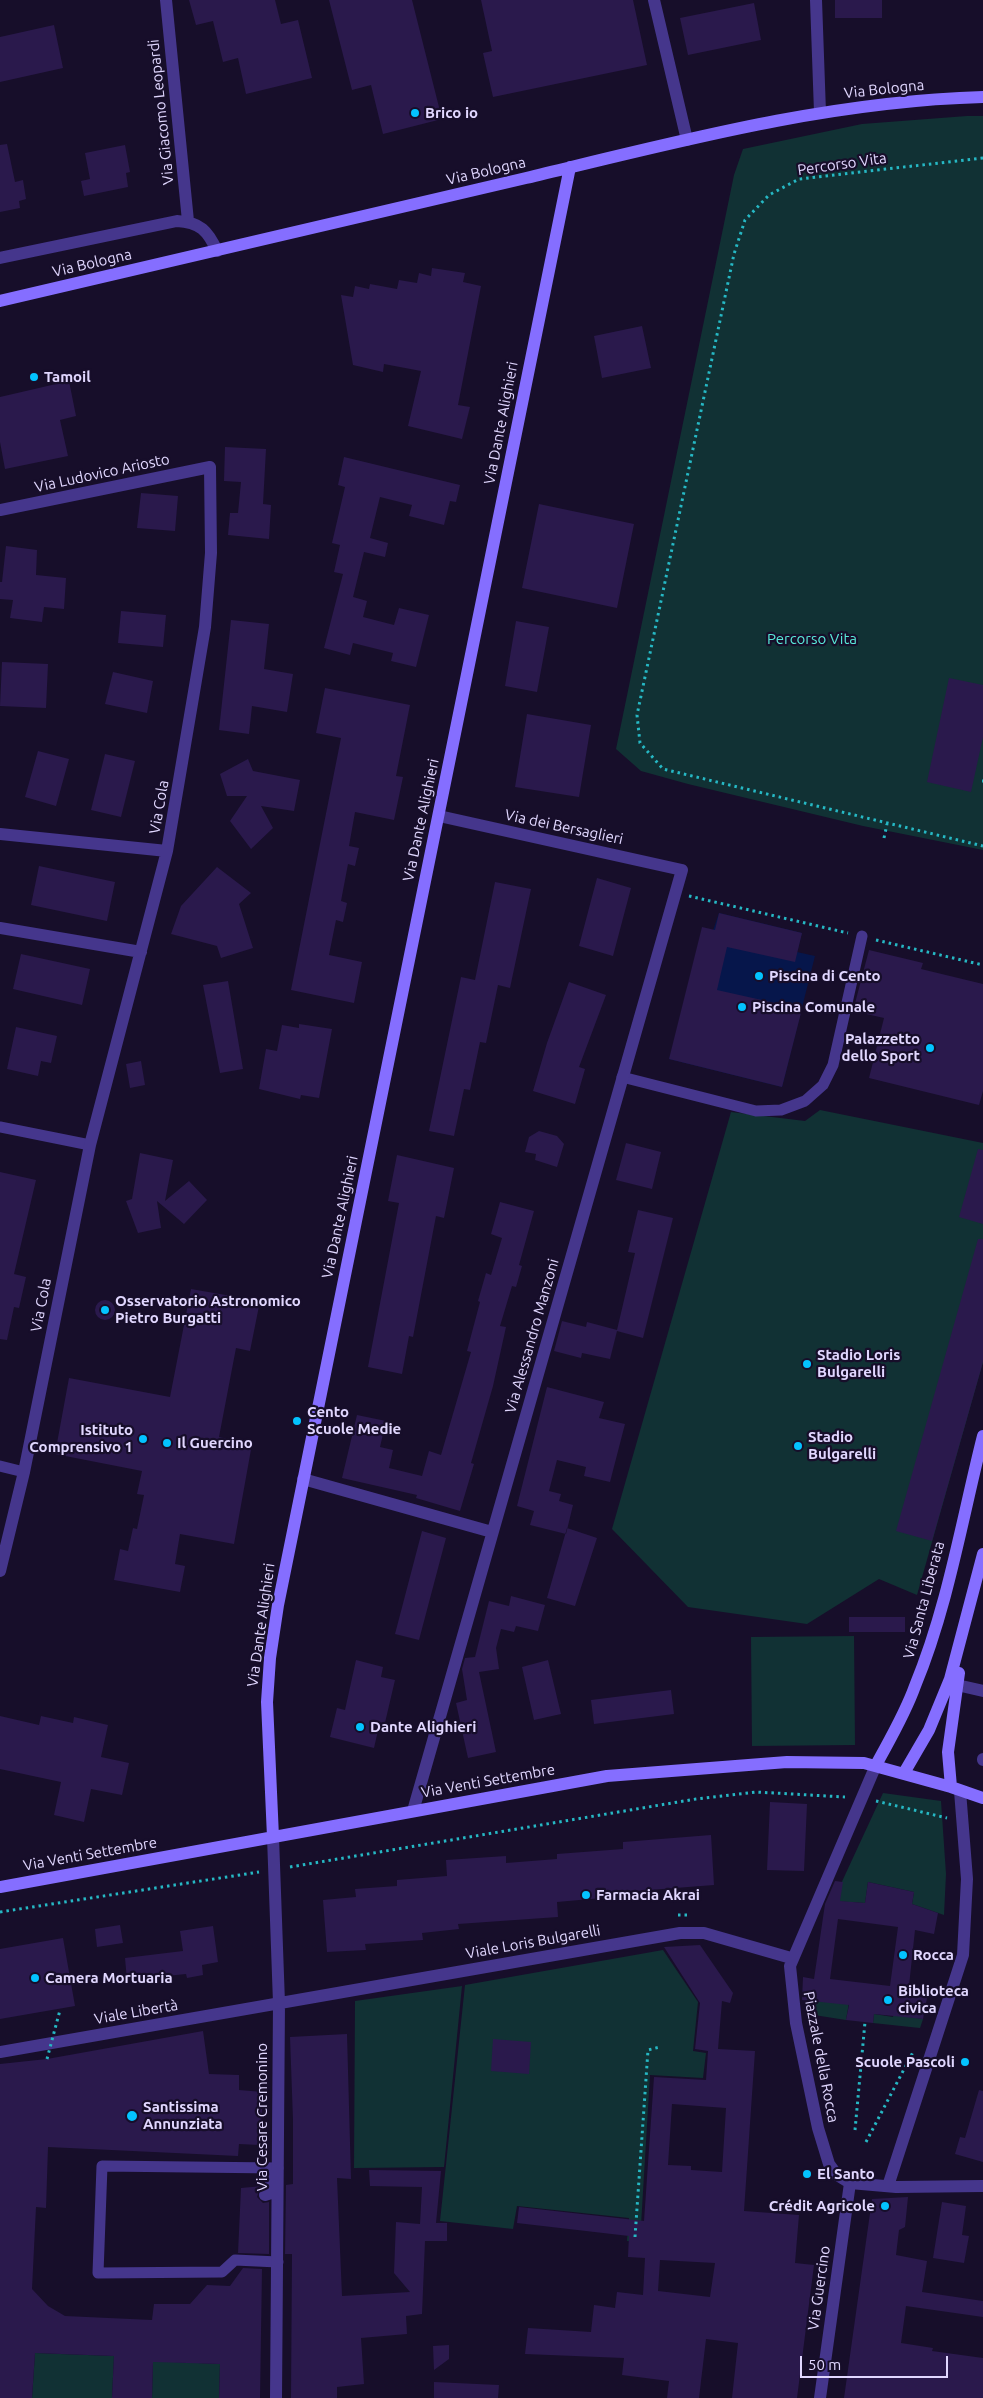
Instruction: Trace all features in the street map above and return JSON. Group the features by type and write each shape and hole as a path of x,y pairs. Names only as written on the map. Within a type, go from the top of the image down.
{"street":[{"name":"Via Giacomo Leopardi","path":"166,0 188,221"},
{"path":"654,0 687,140"},
{"path":"816,0 820,112"},
{"name":"Via Bologna","path":"0,301 217,252 687,140 820,112 920,101 983,97"},
{"name":"Via Dante Alighieri","path":"273,1837 267,1702 268,1679 278,1605 570,167"},
{"path":"0,258 162,223 188,221 204,228 217,252"},
{"name":"Via Ludovico Ariosto","path":"0,510 210,467"},
{"name":"Via Cola","path":"0,1571 24,1472 90,1145 167,851 206,627 210,553 210,467"},
{"name":"Via dei Bersaglieri","path":"438,816 682,870"},
{"path":"0,834 167,851"},
{"name":"Via Alessandro Manzoni","path":"413,1811 682,870"},
{"path":"0,928 141,952"},
{"name":"Via Santa Liberata","path":"876,1765 903,1715 926,1656 950,1573 983,1436"},
{"path":"303,1479 492,1532"},
{"path":"904,1773 929,1730 942,1701 966,1626 983,1554"},
{"path":"888,2186 963,1955 967,1879 961,1822 948,1752 966,1626"},
{"path":"957,1684 983,1691"},
{"name":"Via Venti Settembre","path":"0,1887 607,1776 787,1762 876,1765 983,1798"},
{"name":"Piazzale della Rocca","path":"850,2183 837,2175 829,2164 818,2128 796,2023 790,1977 791,1958 876,1765"},
{"name":"Via Cesare Cremonino","path":"273,1837 275,2168 278,2262 276,2398"},
{"name":"Viale Loris Bulgarelli","path":"275,2003 692,1932 718,1936 791,1958"},
{"name":"Viale Libertà","path":"0,2052 275,2003"},
{"path":"265,2195 271,2193 275,2168"},
{"path":"850,2183 888,2186 983,2186"},
{"name":"Via Guercino","path":"820,2398 850,2183"}],"lane":[{"path":"622,1077 756,1111 781,1110 805,1101 823,1085 833,1065 862,936"},
{"path":"0,1127 90,1145"},
{"path":"0,1466 24,1472"},
{"path":"275,2168 102,2166 98,2273 222,2272 235,2260 278,2262"}],"path":[{"name":"Percorso Vita","path":"983,158 798,179 769,195 745,220 734,254 637,716 640,743 663,769 983,846"},
{"path":"884,838 887,824"},
{"path":"675,893 983,965"},
{"path":"0,1912 274,1870 696,1799 756,1792 863,1798 961,1822"},
{"path":"47,2059 60,2010"},
{"path":"855,2130 865,2022"},
{"path":"635,2237 648,2050 660,2047"},
{"path":"866,2142 916,2047"}],"green space":[{"name":"Percorso Vita","path":"983,116 983,850 863,826 688,784 641,771 616,749 734,175 743,149 862,124"},
{"name":"Stadio Bulgarelli","path":"820,1110 983,1143 983,1362 917,1595 879,1579 807,1624 688,1607 612,1529 731,1112 805,1121"},
{"path":"854,1636 855,1745 752,1746 751,1637"},
{"path":"883,1793 941,1801 946,1874 944,1915 912,1904 914,1892 868,1882 865,1903 833,1901"},
{"path":"663,1950 698,2002 693,2051 706,2053 703,2078 650,2075 640,2242 627,2241 629,2218 517,2206 513,2229 440,2221 465,1985"},
{"path":"462,1986 444,2167 354,2168 355,2001"},
{"path":"823,1993 850,1997 846,2020 814,2015 813,2001 822,2002"},
{"path":"894,2004 902,2016 923,2019 920,2028 873,2023 874,2014 893,2017"},
{"path":"35,2353 114,2356 112,2398 32,2398"},
{"path":"153,2361 220,2364 219,2398 152,2398"}],"shaded area":[{"name":"Piscina Comunale","path":"719,913 802,933 797,952 815,956 782,1087 669,1059"}],"building":[{"path":"189,0 275,0 281,24 298,20 312,78 246,94 238,58 223,62 213,21 196,25"},
{"path":"329,0 412,0 442,119 383,134 371,85 352,90"},
{"path":"481,0 633,0 647,65 493,97 483,53 492,51"},
{"path":"835,0 882,0 882,18 835,18"},
{"path":"754,3 761,40 688,55 680,18"},
{"path":"54,25 63,68 0,82 0,37"},
{"path":"7,144 15,182 23,180 26,199 19,201 20,208 0,212 0,145"},
{"path":"125,145 130,172 126,173 128,187 84,196 81,181 90,179 85,153"},
{"path":"432,268 465,273 463,282 481,286 458,405 470,407 462,439 408,426 421,371 384,364 383,372 353,365 341,295 353,297 355,286 369,289 370,284 397,289 399,280 417,283 419,273 431,276"},
{"path":"642,326 651,368 602,378 594,336"},
{"path":"69,381 76,416 60,420 68,456 5,469 0,442 0,397"},
{"path":"225,447 266,449 263,504 271,505 269,539 228,535 230,513 238,513 241,482 224,481"},
{"path":"344,457 460,485 456,502 450,501 444,525 409,516 412,505 380,497 370,538 388,543 385,557 364,552 353,597 367,601 363,617 394,625 399,608 429,615 416,667 391,661 393,653 353,643 350,655 324,648 343,574 334,572 340,545 332,543 345,487 338,485"},
{"path":"141,493 178,496 175,531 137,528"},
{"path":"539,504 634,524 617,608 522,588"},
{"path":"6,546 37,550 36,575 66,578 64,609 44,607 42,622 10,618 13,600 0,599 0,582 2,582"},
{"path":"121,611 166,615 163,647 118,643"},
{"path":"231,620 269,624 264,669 293,674 287,712 252,706 249,734 219,730"},
{"path":"516,621 549,627 537,692 505,686"},
{"path":"2,662 48,664 46,708 0,706"},
{"path":"113,672 153,681 147,713 105,704"},
{"path":"949,678 983,685 983,737 971,792 927,782"},
{"path":"325,688 410,705 396,776 403,777 394,820 355,812 349,846 359,848 355,866 348,864 341,901 347,903 343,922 336,920 329,955 362,962 354,1003 291,990 341,738 316,733"},
{"path":"527,714 591,725 579,797 515,787"},
{"path":"38,751 69,759 56,806 25,797"},
{"path":"105,754 135,761 121,817 91,810"},
{"path":"248,759 253,771 300,780 294,811 261,806 273,828 251,849 230,821 247,796 227,796 220,774"},
{"path":"39,866 115,882 107,921 31,905"},
{"path":"217,867 251,893 239,904 253,948 221,958 217,946 171,934 181,906"},
{"path":"597,878 631,888 613,956 579,946"},
{"path":"495,882 531,889 510,988 498,985 486,1043 480,1042 470,1090 464,1089 454,1136 429,1131 461,977 475,980"},
{"name":"Piscina Comunale","path":"719,913 802,933 795,962 727,947 717,990 802,1009 782,1087 669,1059 702,927 715,930"},
{"name":"Palazzetto dello Sport","path":"869,950 923,963 921,969 983,984 983,1091 979,1105 869,1078 884,1018 853,1011"},
{"path":"21,954 90,969 82,1005 13,989"},
{"path":"228,981 243,1069 220,1073 203,985"},
{"path":"569,982 606,995 579,1067 585,1069 575,1104 533,1091 547,1043"},
{"path":"299,1024 332,1029 319,1098 301,1095 300,1099 259,1089 266,1049 277,1051 282,1025 299,1028"},
{"path":"16,1027 57,1036 51,1063 41,1061 38,1076 7,1069"},
{"path":"141,1061 145,1085 130,1088 126,1064"},
{"path":"539,1131 557,1136 564,1144 557,1167 535,1160 536,1154 525,1152 529,1137"},
{"path":"626,1143 661,1152 652,1189 616,1180"},
{"path":"978,1149 983,1150 983,1224 959,1217"},
{"path":"140,1153 173,1160 165,1201 189,1181 207,1200 184,1224 157,1201 161,1228 138,1233 126,1201 132,1199"},
{"path":"397,1155 454,1168 444,1218 436,1216 413,1337 409,1336 402,1374 368,1367 399,1203 388,1201"},
{"path":"0,1172 36,1180 14,1274 26,1277 19,1308 14,1307 7,1340 0,1339"},
{"path":"500,1202 534,1211 519,1265 522,1266 516,1287 512,1286 500,1326 506,1327 493,1386 471,1463 474,1464 460,1511 416,1498 417,1495 342,1478 357,1415 386,1421 380,1447 393,1450 389,1468 422,1476 429,1451 441,1455 471,1352 467,1351 480,1302 478,1301 486,1273 491,1275 502,1238 491,1234"},
{"path":"638,1210 673,1218 643,1338 617,1331 610,1359 582,1353 581,1358 554,1351 562,1321 586,1327 587,1322 617,1330 635,1253 628,1252"},
{"path":"978,1239 983,1239 983,1362 932,1541 896,1531"},
{"name":"Istituto Comprensivo 1","path":"191,1289 260,1301 250,1351 236,1348 219,1437 252,1444 234,1544 180,1534 175,1564 185,1566 180,1592 114,1580 120,1549 128,1551 133,1528 137,1529 144,1495 137,1494 142,1471 55,1454 69,1378 170,1397"},
{"name":"Osservatorio Astronomico Pietro Burgatti","path":"105,1300 112,1303 115,1310 112,1317 105,1320 98,1317 95,1310 98,1303"},
{"path":"547,1387 604,1402 599,1418 625,1424 610,1482 584,1476 586,1467 557,1460 549,1491 561,1494 559,1501 573,1505 566,1534 530,1525 534,1511 517,1506"},
{"path":"567,1528 597,1538 575,1606 547,1598"},
{"path":"422,1531 446,1538 419,1640 395,1634"},
{"path":"511,1596 545,1605 538,1631 516,1626 514,1632 501,1629 496,1648 499,1669 479,1672 496,1752 468,1758 456,1703 467,1700 462,1669 465,1658 475,1657 489,1601 509,1606"},
{"path":"849,1617 905,1617 905,1632 849,1632"},
{"path":"356,1660 383,1667 381,1677 395,1680 384,1727 379,1726 374,1748 330,1737 337,1708 345,1710"},
{"path":"548,1660 561,1714 534,1720 522,1667"},
{"path":"671,1690 674,1714 594,1724 591,1700"},
{"path":"0,1716 39,1725 41,1716 73,1723 74,1717 108,1725 101,1757 129,1763 122,1795 91,1789 84,1822 54,1815 61,1782 0,1769"},
{"path":"770,1802 807,1804 804,1871 767,1870"},
{"path":"711,1835 714,1885 624,1892 624,1896 557,1902 558,1917 458,1924 459,1929 422,1933 423,1940 365,1944 366,1950 327,1952 323,1900 356,1897 355,1889 397,1886 397,1880 447,1876 446,1860 506,1856 506,1863 557,1859 557,1854 623,1849 623,1842"},
{"name":"Rocca","path":"835,1881 843,1882 840,1901 865,1903 868,1882 914,1892 912,1904 938,1913 934,1934 915,1930 908,1995 927,1998 923,2019 874,2014 873,2023 846,2020 849,2005 802,2000 803,1977 814,1979 825,1904","holes":["838,1919 898,1927 890,1986 830,1979"]},
{"path":"120,1925 123,1943 97,1947 95,1929"},
{"path":"213,1926 218,1962 202,1965 203,1975 187,1978 186,1974 127,1980 125,1958 183,1951 180,1931"},
{"name":"Camera Mortuaria","path":"63,1938 75,2006 0,2019 0,1949"},
{"path":"700,1945 733,1993 730,2003 722,2001 718,2049 755,2051 744,2211 799,2215 795,2263 814,2265 797,2398 732,2398 738,2343 706,2339 699,2398 667,2398 669,2381 622,2375 624,2358 525,2354 528,2328 591,2332 594,2305 615,2308 617,2292 643,2295 645,2258 628,2257 629,2236 517,2223 519,2207 644,2221 654,2077 706,2080 708,2051 695,2049 700,2003 664,1947","holes":["672,2104 726,2108 722,2172 691,2170 691,2166 668,2165","660,2260 715,2263 710,2297 658,2291"]},
{"path":"203,2031 209,2074 239,2075 239,2090 263,2092 260,2145 239,2144 238,2156 48,2147 46,2208 36,2207 32,2289 48,2306 65,2316 152,2320 154,2304 190,2304 207,2285 230,2286 243,2268 262,2269 260,2398 219,2398 220,2364 153,2362 152,2398 112,2398 114,2356 35,2353 32,2398 0,2398 0,2064 47,2059"},
{"path":"347,2034 351,2179 337,2178 342,2296 410,2292 394,2273 396,2222 420,2224 422,2187 370,2186 369,2170 441,2171 436,2223 447,2223 447,2241 425,2241 422,2314 406,2316 407,2334 361,2338 364,2384 337,2387 337,2398 291,2398 292,2254 285,2254 286,2185 293,2184 290,2037"},
{"path":"493,2039 531,2042 529,2074 491,2071"},
{"name":"Scuole Pascoli","path":"979,2090 983,2091 983,2162 955,2154 960,2137 965,2138"},
{"path":"263,2186 259,2190 257,2197 263,2203 269,2202 269,2254 238,2253 241,2188"},
{"path":"908,2197 905,2227 899,2230 896,2255 927,2261 922,2292 983,2301 983,2317 906,2306 901,2343 933,2348 932,2351 983,2358 983,2398 844,2398 872,2199"},
{"path":"942,2202 966,2206 962,2235 969,2236 964,2263 933,2258"},
{"path":"449,2345 449,2359 434,2370 433,2346"},
{"path":"434,2382 499,2385 498,2398 434,2398"}],"place":[{"name":"Brico io","path":"415,113"},
{"name":"Tamoil","path":"34,377"},
{"name":"Piscina di Cento","path":"759,976"},
{"name":"Piscina Comunale","path":"742,1007"},
{"name":"Palazzetto dello Sport","path":"930,1048"},
{"name":"Osservatorio Astronomico Pietro Burgatti","path":"105,1310"},
{"name":"Stadio Loris Bulgarelli","path":"807,1364"},
{"name":"Cento Scuole Medie","path":"297,1421"},
{"name":"Istituto Comprensivo 1","path":"143,1439"},
{"name":"Il Guercino","path":"167,1443"},
{"name":"Stadio Bulgarelli","path":"798,1446"},
{"name":"Dante Alighieri","path":"360,1727"},
{"name":"Farmacia Akrai","path":"586,1895"},
{"name":"Rocca","path":"903,1955"},
{"name":"Camera Mortuaria","path":"35,1978"},
{"name":"Biblioteca civica","path":"888,2000"},
{"name":"Scuole Pascoli","path":"965,2062"},
{"name":"Santissima Annunziata","path":"132,2116"},
{"name":"El Santo","path":"807,2174"},
{"name":"Crédit Agricole","path":"885,2206"}]}
